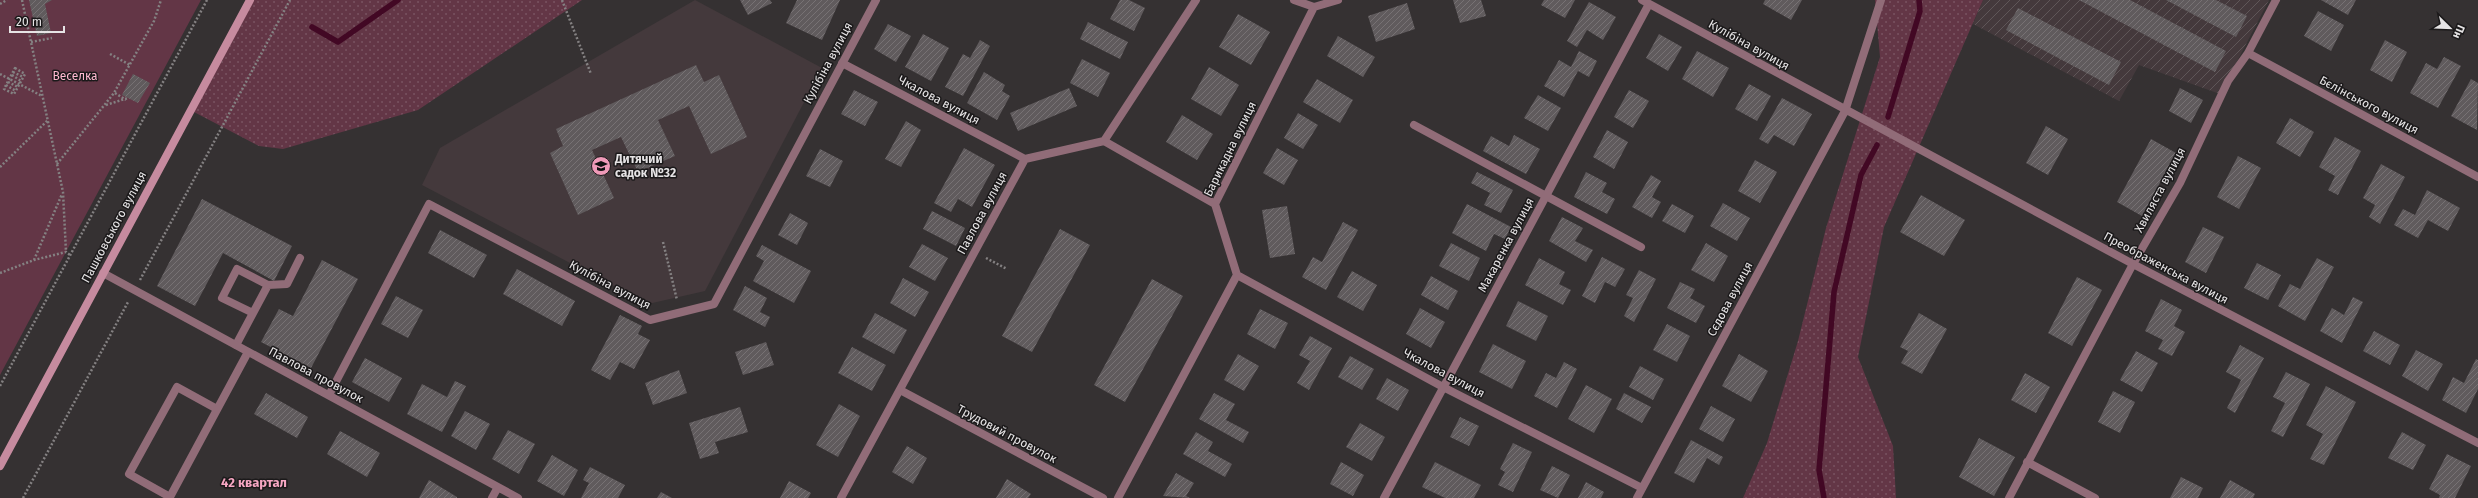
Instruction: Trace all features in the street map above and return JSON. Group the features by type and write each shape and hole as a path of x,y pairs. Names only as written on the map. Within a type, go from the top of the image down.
{"street":[{"name":"Пашковського вулиця","path":"0,466 250,0"},
{"name":"Кулібіна вулиця","path":"329,395 429,204 650,320 714,304 876,0"},
{"path":"1104,141 1196,0"},
{"path":"1294,0 1314,7 1338,0"},
{"name":"Кулібіна вулиця","path":"1642,0 1845,110"},
{"name":"Сєдова вулиця","path":"1637,498 1845,110 1882,0"},
{"name":"Хвиляста вулиця","path":"2009,498 2133,264 2180,183 2228,81 2248,53 2276,0"},
{"name":"Макаренка вулиця","path":"1384,498 1650,4"},
{"name":"Барикадна вулиця","path":"1236,275 1215,204 1314,7"},
{"name":"Бєлінського вулиця","path":"2248,53 2478,177"},
{"name":"Чкалова вулиця","path":"842,63 1026,159"},
{"name":"Преображенська вулиця","path":"1845,110 2133,264 2478,443"},
{"path":"1414,125 1641,247"},
{"path":"1026,159 1104,141 1215,204"},
{"name":"Павлова вулиця","path":"841,498 1026,159"},
{"path":"252,314 222,298 237,269 268,285 287,284 300,258"},
{"name":"Павлова провулок","path":"103,273 518,498"},
{"name":"Чкалова вулиця","path":"1236,275 1443,387 1642,488"},
{"path":"1118,498 1236,275"},
{"path":"236,345 268,285"},
{"path":"217,409 177,387 129,474 170,496 248,352"},
{"name":"Трудовий провулок","path":"900,390 1103,498"},
{"path":"2027,462 2095,498"},
{"path":"492,498 498,487"}],"path":[{"path":"0,4 7,0"},
{"path":"22,0 63,192 66,252"},
{"path":"57,164 106,105 114,93 154,21 161,0"},
{"path":"0,386 207,0"},
{"path":"23,498 290,0"},
{"path":"562,0 591,74"},
{"path":"31,42 52,38"},
{"path":"110,54 130,65"},
{"path":"15,68 25,74 16,91 7,84 15,68"},
{"path":"0,74 43,96"},
{"path":"12,74 22,79"},
{"path":"7,84 18,88"},
{"path":"106,105 127,99 114,93"},
{"path":"0,168 48,120"},
{"path":"34,260 63,192"},
{"path":"663,242 680,312"},
{"path":"66,252 70,255"},
{"path":"0,273 34,260 66,252"},
{"path":"975,252 1007,269"}],"shaded area":[{"name":"Дитячий садок №32","path":"695,0 822,68 705,291 648,304 422,185 440,148"},
{"path":"1983,0 2269,0 2220,94 2139,65 2119,101 1973,24"}],"green space":[{"name":"Веселка","path":"0,0 201,0 0,375"},
{"path":"254,0 582,0 418,110 283,149 259,146 194,112"},
{"path":"1875,0 1983,0 1884,227 1858,357 1893,446 1896,498 1743,498 1767,443 1798,341 1826,228 1880,57"}],"building":[{"path":"29,0 52,0 45,4 51,33 37,36"},
{"path":"740,0 770,0 772,3 748,15"},
{"path":"797,0 840,0 822,40 786,23"},
{"path":"1120,0 1129,0 1145,8 1134,31 1110,19"},
{"path":"1453,0 1481,0 1486,16 1460,23"},
{"path":"1544,0 1575,0 1565,18 1541,5"},
{"path":"1765,0 1802,0 1791,20 1763,4"},
{"path":"2079,0 2130,0 2226,51 2215,72"},
{"path":"2166,0 2216,0 2247,16 2236,37"},
{"path":"2321,0 2356,0 2348,15"},
{"path":"1589,2 1616,17 1603,40 1587,30 1577,47 1567,41"},
{"path":"1407,3 1415,29 1376,42 1368,16"},
{"path":"2018,8 2121,62 2109,85 2006,30"},
{"path":"2318,11 2344,25 2331,51 2304,36"},
{"path":"1238,14 1270,32 1251,65 1219,47"},
{"path":"1088,22 1128,42 1120,59 1080,39"},
{"path":"888,24 911,36 896,62 874,49"},
{"path":"923,34 949,48 931,81 905,67"},
{"path":"1659,34 1682,47 1668,71 1646,58"},
{"path":"1338,36 1375,57 1363,77 1327,56"},
{"path":"980,40 990,46 963,96 945,87 963,54 970,58"},
{"path":"2385,40 2407,52 2392,82 2370,70"},
{"path":"1579,51 1597,61 1589,77 1578,71 1564,97 1544,86 1559,60 1571,67"},
{"path":"1697,51 1729,68 1713,97 1682,79"},
{"path":"2444,57 2461,66 2438,108 2410,93 2426,63 2437,69"},
{"path":"1082,59 1110,73 1098,97 1070,83"},
{"path":"696,65 704,82 719,75 747,137 711,154 689,106 658,120 675,156 638,172 621,137 592,150 614,198 578,215 550,153 563,146 556,129"},
{"path":"1209,67 1239,85 1221,116 1191,99"},
{"path":"984,72 1005,85 1002,91 1010,96 997,120 967,103"},
{"path":"133,74 150,83 138,103 122,95"},
{"path":"1317,79 1353,100 1340,123 1303,102"},
{"path":"2471,79 2478,83 2477,130 2451,116"},
{"path":"1749,84 1771,96 1757,121 1735,109"},
{"path":"1069,88 1077,106 1018,131 1010,113"},
{"path":"2180,88 2203,100 2191,123 2169,111"},
{"path":"854,90 878,102 865,126 841,114"},
{"path":"1629,90 1649,101 1633,128 1614,117"},
{"path":"1538,95 1561,108 1548,131 1524,118"},
{"path":"1782,98 1812,114 1794,146 1774,135 1768,144 1759,139"},
{"path":"1298,113 1318,125 1303,149 1284,138"},
{"path":"1182,115 1213,134 1197,160 1166,142"},
{"path":"2290,118 2314,132 2300,157 2276,143"},
{"path":"906,121 921,130 901,167 885,159"},
{"path":"2046,126 2068,139 2048,175 2026,163"},
{"path":"1607,130 1628,142 1614,169 1593,157"},
{"path":"1514,135 1540,149 1526,174 1483,151 1491,136 1509,146"},
{"path":"2335,137 2361,151 2338,195 2328,190 2335,176 2319,167"},
{"path":"2151,139 2176,153 2142,216 2117,202"},
{"path":"964,148 995,165 972,207 958,199 951,212 934,203"},
{"path":"1277,148 1298,160 1284,185 1263,173"},
{"path":"820,149 843,161 830,187 806,176"},
{"path":"2238,156 2261,168 2239,209 2217,197"},
{"path":"1755,160 1777,172 1760,203 1738,191"},
{"path":"2381,164 2405,177 2380,224 2369,217 2375,205 2363,198"},
{"path":"1477,172 1513,190 1501,213 1484,205 1490,193 1471,183"},
{"path":"1586,172 1607,183 1602,192 1615,199 1607,214 1574,197"},
{"path":"1651,175 1661,181 1652,197 1661,202 1652,218 1632,207"},
{"path":"2427,190 2460,208 2448,231 2428,220 2418,238 2394,225 2403,209 2415,215"},
{"path":"1921,195 1965,220 1944,256 1900,232"},
{"path":"202,199 292,246 274,281 223,253 195,306 157,286"},
{"path":"1723,203 1750,218 1737,241 1710,226"},
{"path":"1467,204 1511,227 1505,239 1494,234 1486,251 1452,233"},
{"path":"1672,204 1694,216 1685,233 1662,221"},
{"path":"1287,206 1295,254 1270,258 1262,210"},
{"path":"932,211 965,228 956,246 923,229"},
{"path":"790,213 808,223 797,245 778,235"},
{"path":"1562,217 1583,228 1575,241 1593,250 1586,262 1549,241"},
{"path":"1343,222 1358,230 1326,290 1302,277 1313,257 1322,262"},
{"path":"2203,227 2224,237 2206,273 2185,262"},
{"path":"1060,229 1090,245 1032,352 1002,336"},
{"path":"440,230 487,255 474,278 428,253"},
{"path":"1451,243 1480,258 1469,281 1439,266"},
{"path":"1706,243 1728,256 1714,282 1691,270"},
{"path":"922,244 948,258 935,281 909,267"},
{"path":"762,245 811,271 794,303 753,281 764,261 756,256"},
{"path":"1602,257 1625,269 1615,287 1605,282 1595,303 1582,296"},
{"path":"1539,258 1565,272 1559,284 1571,290 1563,305 1525,285"},
{"path":"2317,258 2334,267 2305,321 2278,306 2290,284 2300,289"},
{"path":"322,260 358,279 311,368 261,342 279,309 293,316"},
{"path":"2257,263 2281,275 2268,300 2244,288"},
{"path":"517,269 575,301 562,326 503,294"},
{"path":"1639,270 1656,279 1634,322 1624,316 1633,298 1626,295"},
{"path":"1352,271 1377,285 1363,311 1337,297"},
{"path":"1431,276 1458,291 1448,310 1421,295"},
{"path":"2077,277 2102,290 2072,346 2048,333"},
{"path":"903,278 929,292 915,317 890,303"},
{"path":"1152,279 1183,296 1125,402 1094,385"},
{"path":"1680,282 1695,289 1690,298 1705,306 1696,323 1667,308"},
{"path":"745,286 767,298 760,312 770,317 765,327 733,310"},
{"path":"396,296 423,310 408,338 381,324"},
{"path":"2353,297 2363,302 2342,343 2320,331 2332,308 2344,315"},
{"path":"2161,299 2182,310 2174,326 2185,332 2172,356 2158,349 2163,340 2145,331"},
{"path":"1518,301 1548,316 1536,341 1506,326"},
{"path":"1420,308 1445,322 1431,348 1406,334"},
{"path":"1260,309 1288,323 1275,349 1247,334"},
{"path":"875,313 907,330 894,354 862,337"},
{"path":"1919,313 1947,329 1922,374 1901,363 1908,351 1900,347"},
{"path":"620,315 642,326 638,334 650,340 634,369 620,362 610,380 591,370"},
{"path":"1667,324 1690,336 1677,362 1653,350"},
{"path":"2374,331 2400,345 2390,365 2363,351"},
{"path":"1310,336 1332,348 1309,390 1297,383 1310,361 1299,355"},
{"path":"766,342 774,365 743,375 735,352"},
{"path":"1493,344 1526,361 1512,389 1479,372"},
{"path":"2240,345 2264,358 2235,413 2227,408 2241,380 2226,372"},
{"path":"852,347 886,365 872,391 838,373"},
{"path":"2416,350 2443,364 2428,391 2402,376"},
{"path":"2136,351 2158,363 2142,392 2120,380"},
{"path":"1238,354 1259,366 1244,391 1224,380"},
{"path":"1739,354 1768,371 1751,402 1722,386"},
{"path":"1350,356 1374,369 1362,390 1338,377"},
{"path":"365,358 402,378 389,402 352,382"},
{"path":"2476,359 2478,360 2478,389 2466,413 2442,400 2453,377 2464,383"},
{"path":"1564,362 1577,369 1557,408 1534,396 1546,373 1556,378"},
{"path":"1640,366 1664,379 1653,400 1629,387"},
{"path":"679,370 687,393 653,405 645,383"},
{"path":"2286,372 2310,384 2283,437 2271,431 2285,403 2273,397"},
{"path":"2025,373 2050,387 2036,413 2011,400"},
{"path":"1387,378 1409,390 1398,411 1376,399"},
{"path":"455,381 466,386 442,432 407,414 422,384 447,397"},
{"path":"1586,385 1612,399 1594,433 1568,419"},
{"path":"2326,386 2356,402 2324,465 2310,459 2323,434 2306,425"},
{"path":"2113,391 2135,402 2120,433 2098,422"},
{"path":"266,393 308,417 297,438 254,414"},
{"path":"1214,393 1235,404 1226,420 1249,432 1243,443 1199,419"},
{"path":"1624,393 1651,407 1642,423 1616,409"},
{"path":"839,404 860,416 838,457 816,445"},
{"path":"1711,406 1735,419 1723,442 1699,429"},
{"path":"740,407 748,432 715,442 719,453 700,459 689,423"},
{"path":"465,411 490,424 476,450 451,436"},
{"path":"1460,417 1479,426 1469,446 1450,437"},
{"path":"1360,423 1385,437 1372,461 1346,447"},
{"path":"508,430 535,444 519,474 492,459"},
{"path":"340,431 380,453 367,477 327,454"},
{"path":"1196,432 1213,442 1208,451 1232,464 1225,477 1183,454"},
{"path":"2402,432 2426,445 2413,470 2388,458"},
{"path":"1979,438 2015,457 1994,496 1959,477"},
{"path":"1691,440 1723,457 1719,465 1707,458 1694,483 1674,473"},
{"path":"1513,443 1532,452 1513,492 1498,485 1505,472 1500,469"},
{"path":"907,446 927,458 913,484 892,472"},
{"path":"2447,454 2471,466 2455,498 2439,498 2440,495 2429,489"},
{"path":"552,455 578,470 564,496 537,481"},
{"path":"1341,462 1364,475 1353,496 1330,484"},
{"path":"1435,462 1481,485 1474,498 1445,498 1422,487"},
{"path":"1552,466 1570,475 1558,498 1540,490"},
{"path":"590,467 625,485 618,498 581,498 589,483 583,480"},
{"path":"1176,473 1194,483 1186,496 1190,498 1163,496"},
{"path":"2181,477 2203,488 2198,498 2170,498"},
{"path":"1007,479 1031,494 1028,498 996,498"},
{"path":"429,480 457,497 457,498 419,498"},
{"path":"2230,480 2255,494 2253,498 2220,498"},
{"path":"789,481 811,493 808,498 780,498"},
{"path":"1586,482 1604,492 1601,498 1578,498"},
{"path":"661,492 672,498 657,498"}],"waterway":[{"path":"312,27 338,42 398,0"},
{"path":"1888,117 1920,11 1919,0"},
{"path":"1824,498 1819,470 1834,292 1861,175 1877,145"}],"place":[{"name":"Дитячий садок №32","path":"601,166"}],"district":[{"name":"42 квартал","path":"254,482"}]}
